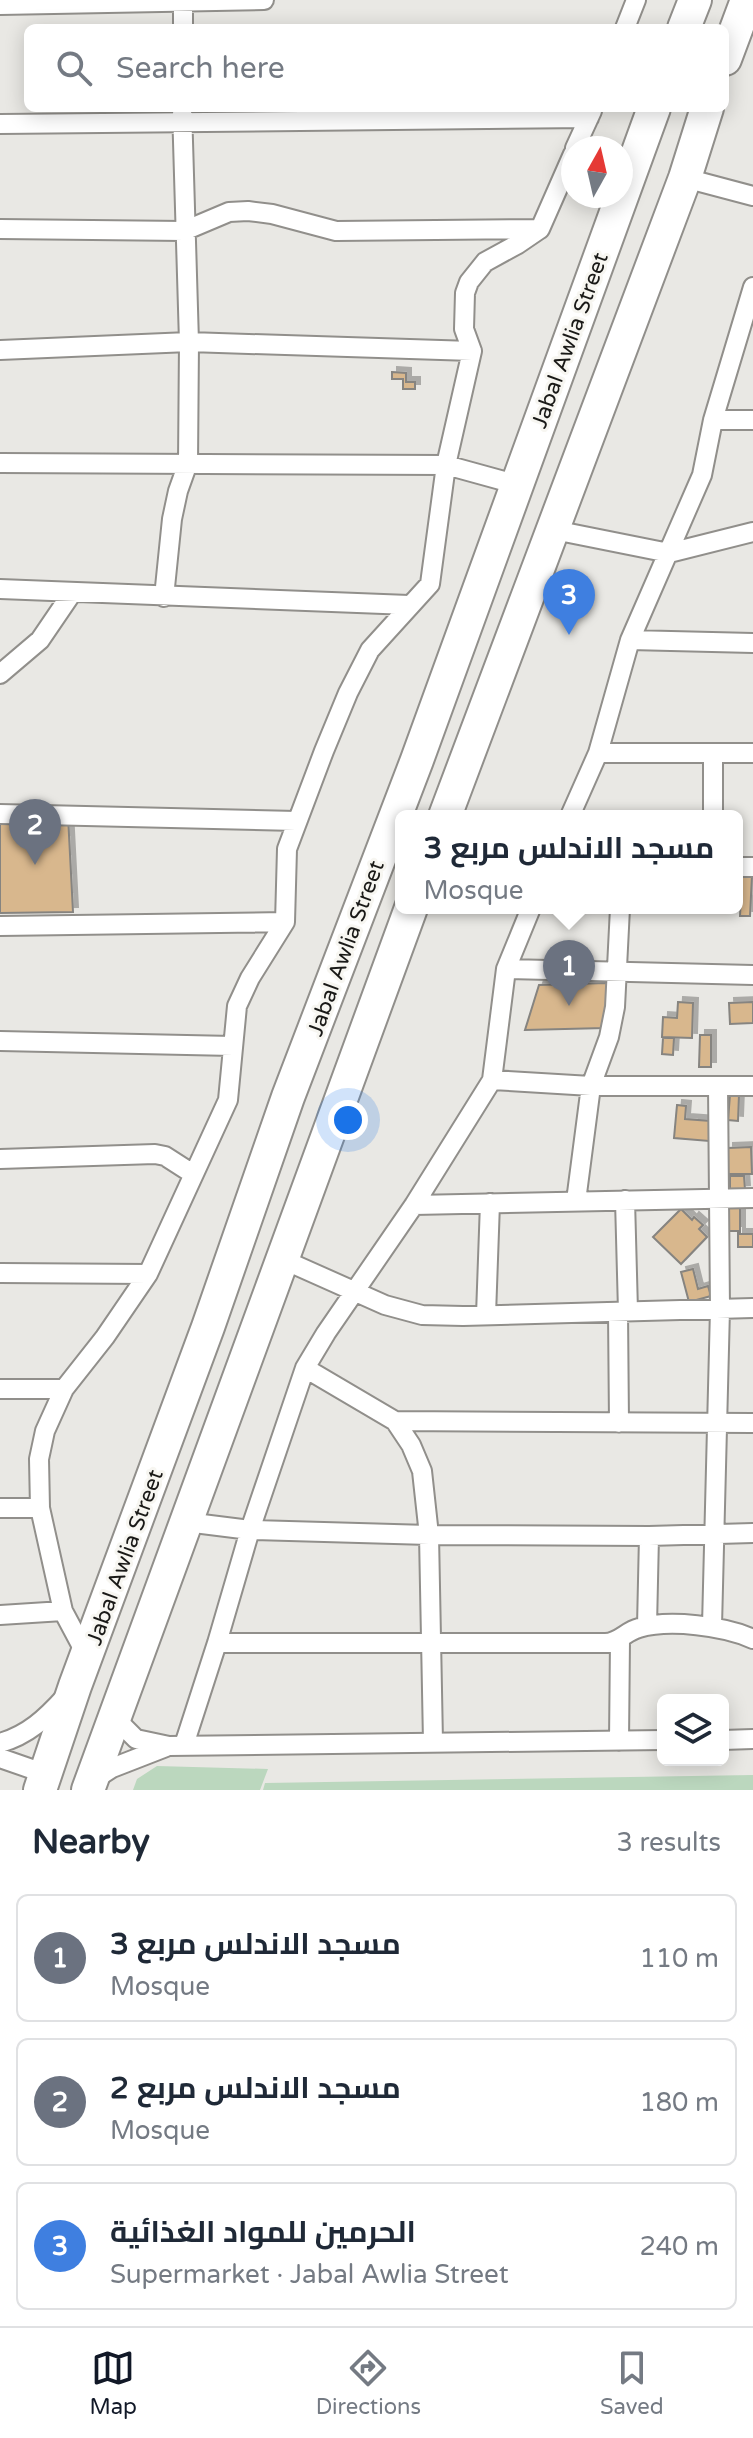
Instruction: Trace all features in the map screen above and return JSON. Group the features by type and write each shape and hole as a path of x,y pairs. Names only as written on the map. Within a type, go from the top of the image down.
{"highway":[{"path":"686,24 695,0"},
{"path":"729,48 747,0"},
{"name":"Jabal Awlia Street","path":"398,810 653,112"},
{"path":"447,810 685,178 706,112"},
{"path":"557,370 605,387"},
{"path":"528,449 575,465"},
{"name":"Jabal Awlia Street","path":"43,1782 288,1097 395,817"},
{"name":"Jabal Awlia Street","path":"89,1786 409,914"}],"street":[{"path":"0,5 264,0"},
{"path":"627,24 636,0"},
{"path":"183,1 183,24"},
{"path":"0,124 182,116 591,113 580,136"},
{"path":"164,597 172,519 188,463 189,342 182,116"},
{"path":"685,178 753,196"},
{"path":"87,1656 63,1611 40,1508 39,1459 45,1431 64,1389 105,1337 148,1274 228,1100 237,1006 250,978 285,922 287,849 296,821 348,693 370,650 430,584 446,465 472,351 464,329 465,293 469,282 485,262 540,229 561,181"},
{"path":"0,229 184,231 229,212 248,211 336,231 540,229"},
{"path":"573,810 598,753 630,640 702,475 713,420 749,313 753,287"},
{"path":"0,350 189,342 472,351"},
{"path":"713,420 753,420"},
{"path":"0,463 446,465 515,484"},
{"path":"554,530 669,553 753,532"},
{"path":"0,589 409,605"},
{"path":"0,674 40,640 72,593"},
{"path":"630,640 753,643"},
{"path":"598,753 753,753"},
{"path":"713,754 713,810"},
{"path":"0,814 296,821"},
{"path":"89,1786 112,1768 176,1745 217,1643 250,1530 305,1368 414,1205 492,1080 506,969 529,914"},
{"path":"576,1201 591,1086 609,1037 618,973 620,914"},
{"path":"0,926 285,922"},
{"path":"506,969 753,975"},
{"path":"0,1041 233,1046"},
{"path":"492,1080 591,1086 753,1086"},
{"path":"712,1626 720,1309 718,1086"},
{"path":"0,1159 155,1154 165,1156 193,1174"},
{"path":"414,1205 753,1198"},
{"path":"619,1423 625,1200"},
{"path":"486,1315 490,1203"},
{"path":"284,1260 385,1305 422,1315 753,1308"},
{"path":"0,1273 148,1274"},
{"path":"305,1368 395,1421 411,1445 422,1471 429,1535 433,1742"},
{"path":"0,1389 64,1389"},
{"path":"395,1421 753,1423"},
{"path":"0,1508 40,1508"},
{"path":"186,1522 250,1530 429,1535 753,1533"},
{"path":"647,1626 649,1536"},
{"path":"0,1615 63,1611"},
{"path":"217,1643 605,1643 620,1640 632,1630 647,1626 712,1626 753,1639"},
{"path":"619,1741 620,1640"},
{"path":"0,1743 27,1732 42,1721 75,1686"},
{"path":"114,1717 136,1739 176,1745 657,1740"},
{"path":"729,1740 753,1739"},
{"path":"0,1758 43,1782"}],"green space":[{"path":"157,1766 268,1769 260,1790 133,1790 137,1779"},
{"path":"753,1775 753,1790 263,1790 265,1783"}],"building":[{"path":"392,372 406,373 406,382 415,382 415,389 403,389 403,379 392,379"},
{"path":"68,816 73,912 0,913 0,818"},
{"path":"743,874 752,875 750,916 740,916 743,914"},
{"path":"607,983 605,1028 525,1030 539,985"},
{"path":"678,1002 693,1003 692,1038 662,1037 663,1017 677,1018"},
{"path":"753,1002 753,1023 730,1024 729,1003"},
{"path":"700,1035 711,1035 711,1067 699,1067"},
{"path":"663,1038 674,1038 673,1055 662,1054"},
{"path":"730,1095 739,1095 738,1121 728,1120"},
{"path":"677,1105 686,1106 685,1119 711,1121 709,1141 674,1138"},
{"path":"751,1147 752,1174 728,1174 728,1148"},
{"path":"730,1176 744,1176 745,1190 730,1191"},
{"path":"729,1203 740,1203 740,1234 753,1234 753,1247 738,1247 738,1231 729,1231"},
{"path":"681,1209 692,1220 694,1217 703,1225 699,1229 707,1237 681,1264 653,1237"},
{"path":"693,1269 698,1289 708,1286 711,1296 689,1302 681,1272"}],"place":[{"name":"الحرمين للمواد الغذائية","path":"569,635"},
{"name":"مسجد الاندلس مربع 2","path":"35,865"},
{"name":"مسجد الاندلس مربع 3","path":"569,1006"}]}
